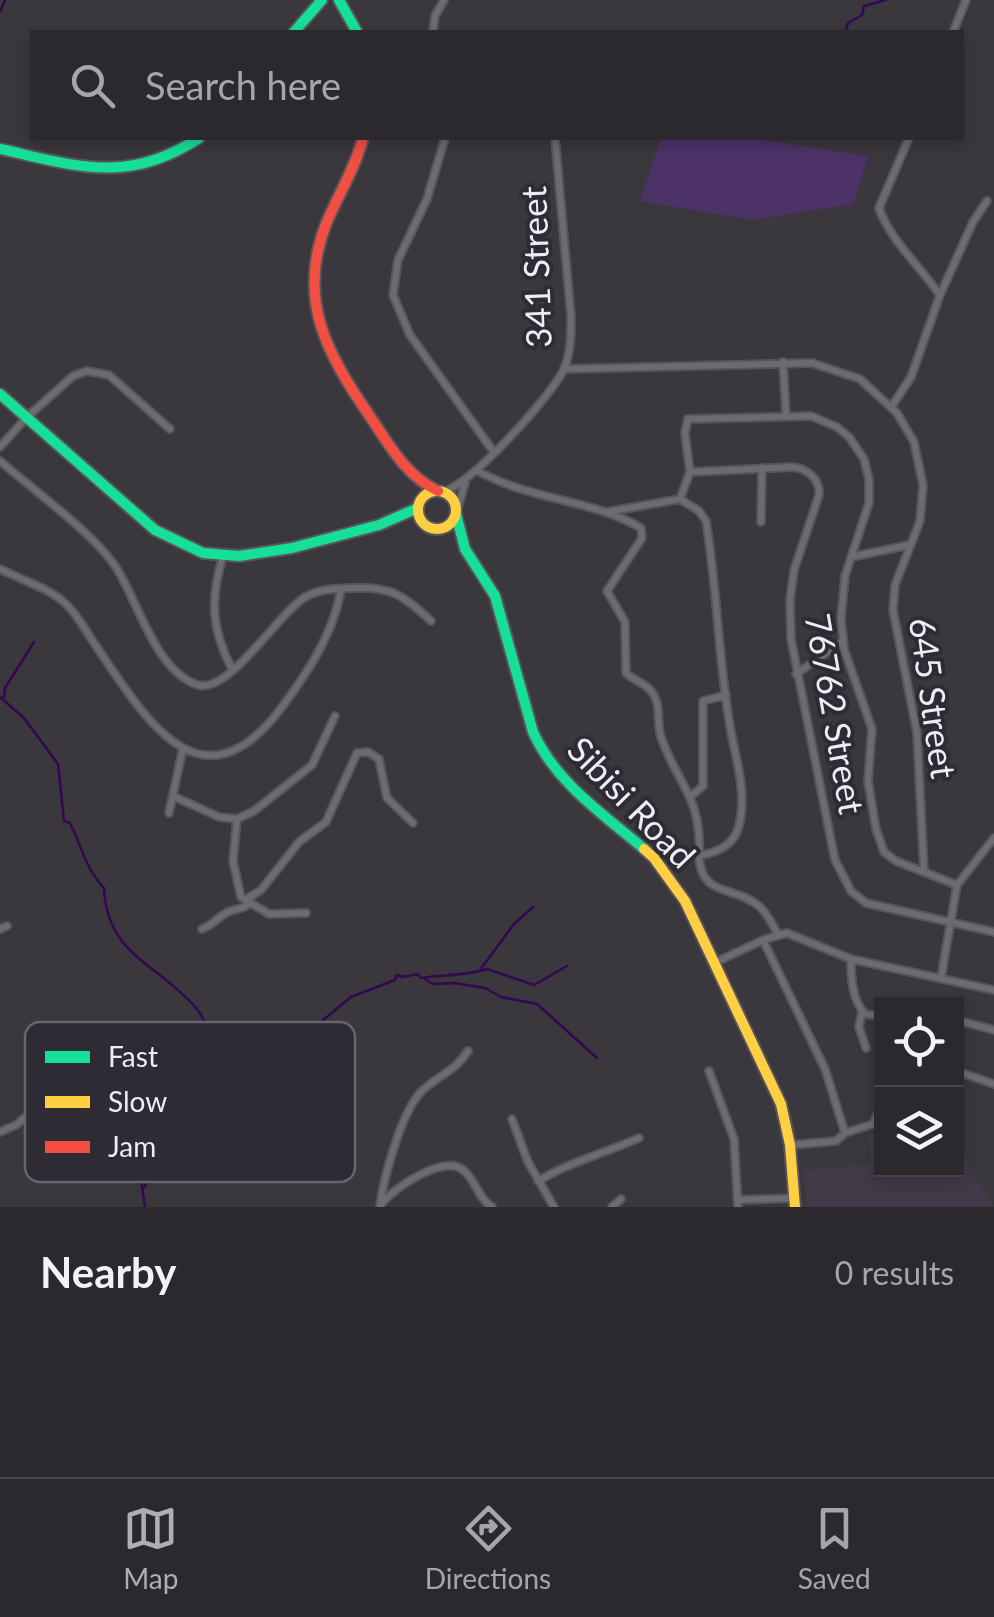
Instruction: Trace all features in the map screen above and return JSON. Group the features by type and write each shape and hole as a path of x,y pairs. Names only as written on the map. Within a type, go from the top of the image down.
{"street":[{"path":"296,30 322,0"},
{"path":"433,30 435,16 444,0"},
{"path":"954,30 966,0"},
{"path":"345,2 356,30"},
{"path":"0,148 74,166 112,170 167,159 196,140"},
{"path":"362,140 351,175 319,243 313,278 316,314 324,345 338,370 413,476 420,520 432,529"},
{"path":"443,140 427,199 398,260 393,295 410,336 493,452"},
{"name":"341 Street","path":"440,492 468,478 549,392 564,369 571,317 555,140"},
{"path":"908,140 880,202 880,213 940,295"},
{"path":"892,406 911,377 940,295 973,222 988,201"},
{"path":"783,362 786,414"},
{"name":"645 Street","path":"564,369 812,363 846,372 871,386 892,406 914,442 922,472 923,505 896,585 893,610 917,733 924,871"},
{"path":"0,446 74,376 87,370 99,371 121,385 170,429"},
{"path":"0,394 155,530 189,548 224,556 250,556 385,523 419,506 426,495 440,492"},
{"name":"76762 Street","path":"957,885 896,861 881,844 868,780 872,729 842,642 842,593 869,503 864,460 837,427 810,416 688,420 685,434 690,472 802,468 816,480 819,489 794,570 790,600 796,674 831,844 844,880 866,903 994,932"},
{"path":"0,461 111,560 152,638 182,676 202,686 208,686 232,668 262,643 296,603 313,594 340,589 389,590 432,621"},
{"path":"761,522 762,468"},
{"path":"476,470 528,494 606,513 642,530 642,538 607,591 625,622 626,673 656,697 660,735 691,796 704,879 758,906 778,934"},
{"path":"680,500 690,472"},
{"path":"385,523 446,528 457,512 453,499 413,476"},
{"name":"341 Street","path":"457,512 468,478"},
{"path":"606,513 680,500 700,510 706,521 726,695 741,785 740,820 730,843 699,856"},
{"name":"Sibisi Road","path":"457,512 465,549 494,596 542,752 559,776 664,869 685,901 781,1104 790,1145 795,1202"},
{"name":"Sibisi Road","path":"432,529 465,549"},
{"path":"852,557 911,545"},
{"path":"224,556 214,588 213,615 218,638 232,668"},
{"path":"0,568 68,606 146,717 183,748 206,756 224,756 240,749 290,696 326,638 340,589"},
{"path":"796,674 842,642"},
{"path":"691,796 702,786 703,701 726,695"},
{"path":"173,796 219,816 238,819 267,802 312,766 335,716"},
{"path":"169,812 183,748"},
{"path":"202,929 229,911 246,908 299,842 326,822 358,753 368,752 379,759 387,798 414,823"},
{"path":"238,819 234,871 239,892 247,902 269,914 306,913"},
{"path":"941,978 957,885 994,838"},
{"path":"714,963 786,933 851,959 994,990"},
{"path":"764,940 825,1069 844,1133"},
{"path":"851,959 853,988 862,1012 859,1027 866,1048"},
{"path":"862,1012 874,1014"},
{"path":"964,1022 994,1030"},
{"path":"380,1207 408,1110 432,1082 453,1071 468,1051"},
{"path":"709,1070 734,1139 738,1204 795,1202"},
{"path":"964,1074 994,1084"},
{"path":"0,1132 25,1118"},
{"path":"512,1120 538,1181 554,1207"},
{"path":"790,1145 836,1141 844,1133 874,1122"},
{"path":"538,1181 565,1164 582,1162 639,1138"},
{"path":"380,1207 393,1191 433,1169 449,1165 466,1172 479,1196 492,1207"},
{"path":"612,1207 621,1200"}],"shaded area":[{"path":"660,140 762,140 868,156 853,204 753,220 640,201"},
{"path":"868,1133 874,1133 874,1177 964,1177 964,1155 993,1207 807,1207 803,1170 870,1165"}],"waterway":[{"path":"0,12 5,0"},
{"path":"846,30 848,23 862,15 864,6 886,0"},
{"path":"4,697 5,688 34,642"},
{"path":"0,697 24,718 58,764 64,821 70,823 88,865 104,888 114,929 137,957 182,993 205,1022"},
{"path":"480,970 514,924 533,907"},
{"path":"321,1022 351,997 395,980 397,975 418,974 421,978 487,969 534,985 567,966"},
{"path":"425,979 433,984 485,988 501,997 537,1004 597,1058"},
{"path":"141,1182 145,1207"},
{"path":"142,1190 148,1182"}],"traffic: fast":[{"path":"296,30 322,0"},
{"path":"339,0 356,30"},
{"path":"0,149 78,165 125,167 173,153 196,140"},
{"path":"0,394 155,530 203,553 239,556 292,548 379,525 418,508"},
{"path":"456,514 465,549 495,596 533,732 543,750 567,782 644,849"}],"traffic: slow":[{"path":"437,491 451,496 456,510 451,524 437,529 423,524 418,510 423,496 437,491"},
{"path":"644,849 685,901 781,1104 790,1145 795,1207"}],"traffic: jam":[{"path":"362,140 318,252 316,303 330,349 355,395 400,459 438,491"}]}
